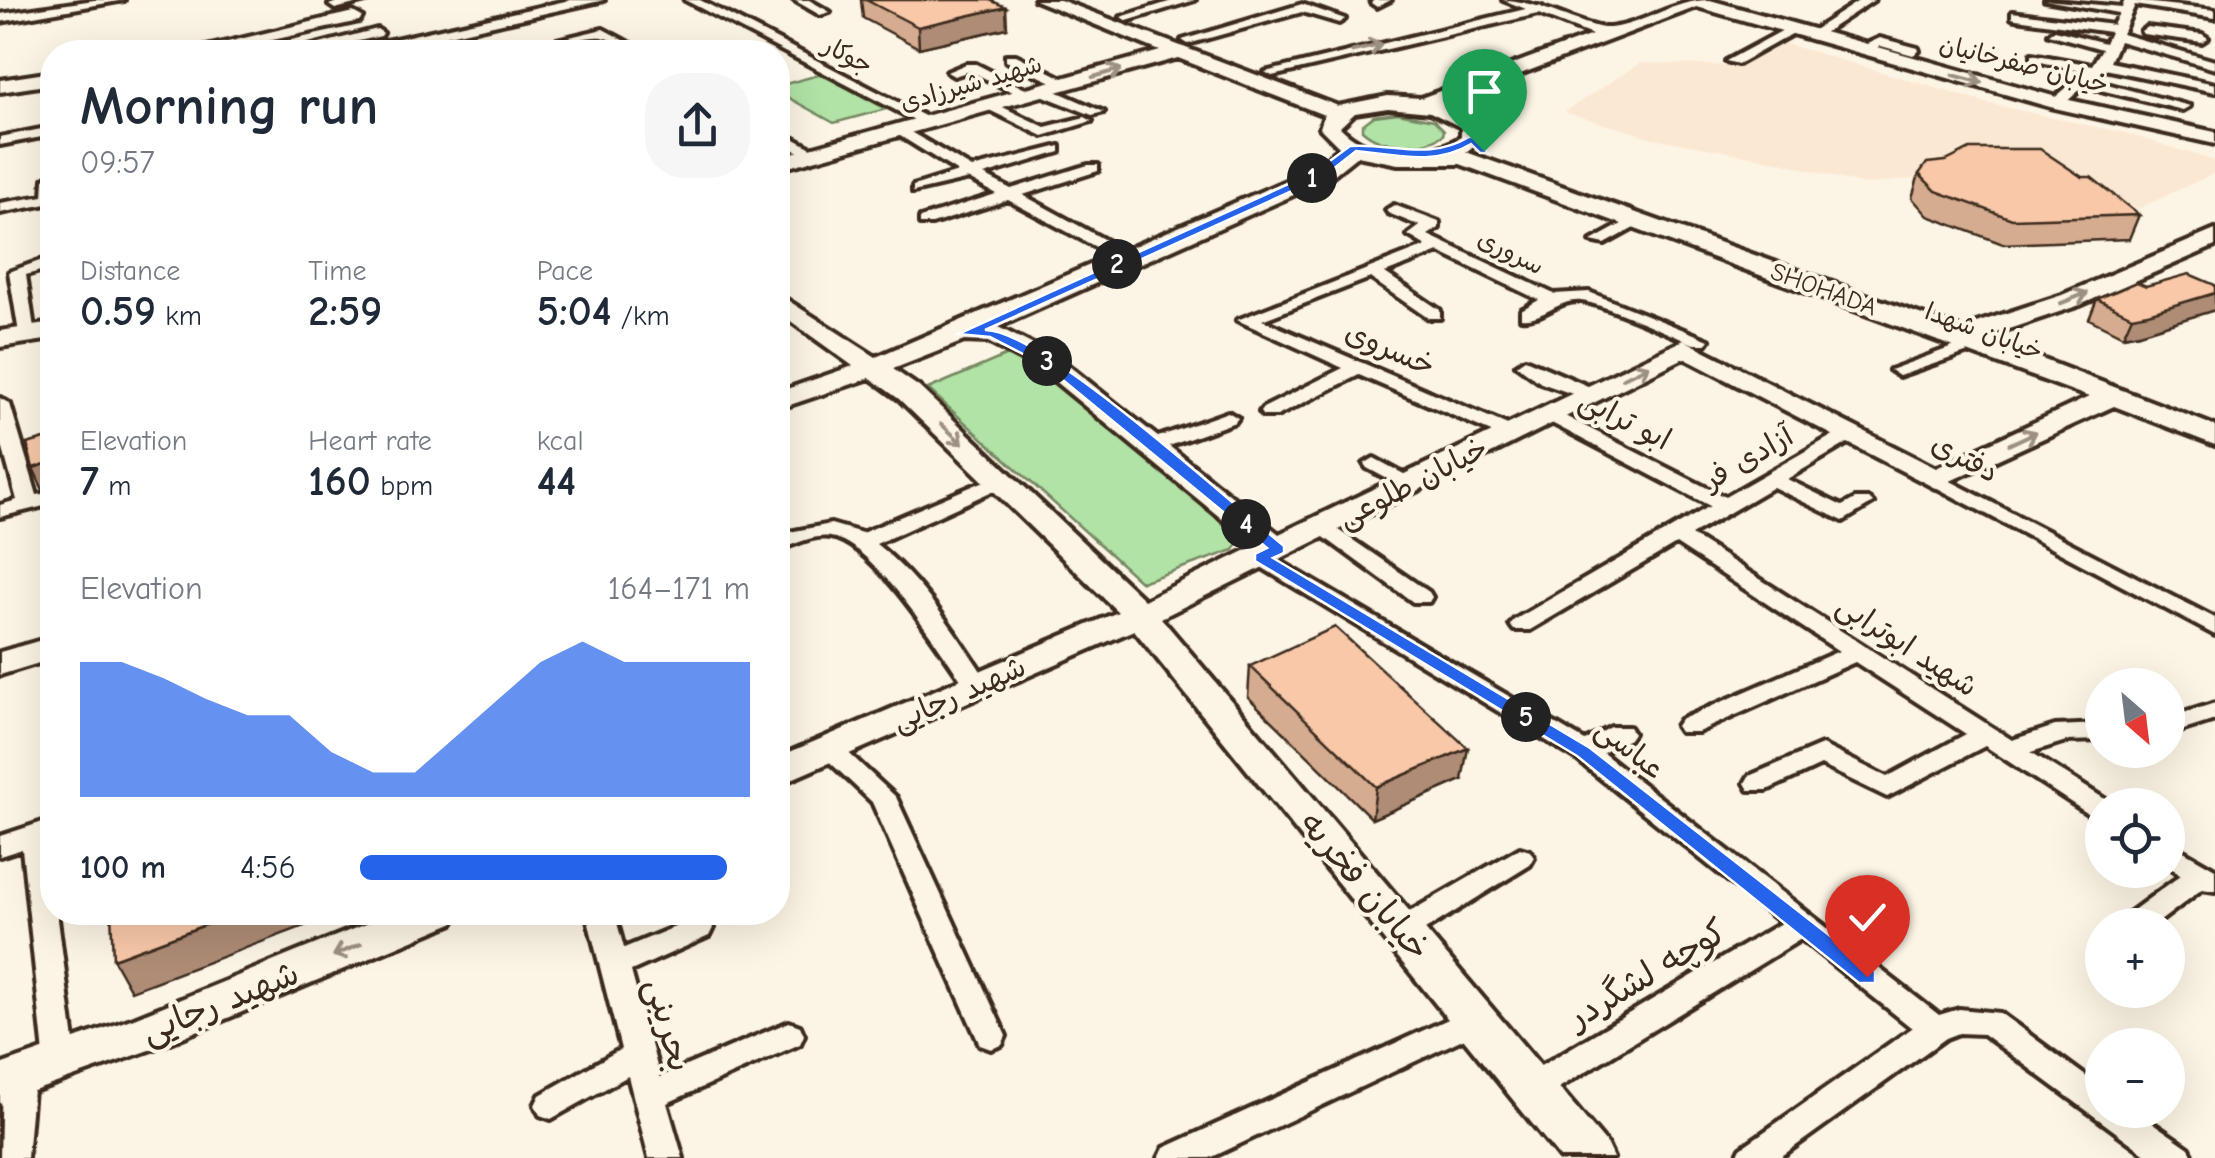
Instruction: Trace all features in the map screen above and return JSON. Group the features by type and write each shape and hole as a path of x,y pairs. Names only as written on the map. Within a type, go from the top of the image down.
{"main road":[{"path":"421,40 594,0"},
{"path":"1044,0 1360,104 1423,104 1458,115 1471,125 1472,139 1452,151 1428,156"},
{"path":"1081,0 1127,17 1183,46 1337,113"},
{"path":"1512,0 1610,35"},
{"path":"1423,104 1710,2"},
{"path":"1458,115 1463,103 1710,2"},
{"name":"خیابان صفرخانیان","path":"1710,2 1802,32 2057,103 2215,138"},
{"path":"331,3 386,40"},
{"path":"250,40 353,17"},
{"name":"شهید شیرزادی","path":"790,161 1068,84 1183,46"},
{"path":"0,86 40,80"},
{"path":"790,397 937,346 1319,174 1354,148 1330,128 1337,113 1360,104"},
{"name":"خیابان شهدا","path":"1472,139 1484,151 1545,174 2215,419"},
{"name":"SHOHADA","path":"1354,148 1462,158 1637,222 1980,336 2112,396 2215,436"},
{"path":"1980,336 2215,237"},
{"name":"خیابان فخریه","path":"790,309 879,369 908,394 1140,615 1589,1158"},
{"path":"965,334 993,334 1016,342 1050,364 1151,446 1269,553"},
{"name":"خیابان طلوعی","path":"1140,615 1692,344"},
{"name":"دفتری","path":"1692,344 1934,479"},
{"path":"850,350 891,353 937,346"},
{"path":"790,412 867,390 908,394"},
{"path":"1934,479 2112,396"},
{"name":"شهید رجایی","path":"790,767 1140,615"},
{"path":"0,643 40,631"},
{"path":"0,664 40,652"},
{"name":"شهید رجایی","path":"9,1081 61,1064 406,925"}],"street":[{"path":"0,18 62,4 118,0"},
{"path":"331,3 364,0"},
{"name":"جوکار","path":"691,0 769,40"},
{"path":"800,0 824,12"},
{"path":"1127,17 1190,0"},
{"path":"1733,61 1868,0"},
{"path":"2050,0 2215,14"},
{"path":"2057,103 2099,67 2129,4"},
{"path":"1183,46 1302,8 1338,19"},
{"path":"1272,72 1538,10"},
{"path":"2016,16 2116,38"},
{"path":"2028,27 2116,38 2146,32 2202,38"},
{"path":"2146,32 2208,64"},
{"path":"570,40 603,33 617,40"},
{"path":"1862,48 1880,42 1913,50"},
{"name":"جوکار","path":"790,51 931,123"},
{"path":"2037,57 2215,88"},
{"path":"1010,58 1068,84"},
{"path":"2180,80 2208,64"},
{"path":"954,72 971,67 1091,117 1043,132 992,106"},
{"path":"2083,82 2183,106"},
{"path":"902,131 971,174 1130,258"},
{"path":"0,141 40,133"},
{"path":"790,141 814,156"},
{"path":"918,189 1055,149"},
{"path":"926,221 1094,168"},
{"path":"0,208 40,201"},
{"name":"سروری","path":"1394,210 1433,225 1416,234 1552,300 1583,296 1692,344"},
{"path":"1599,241 1637,222"},
{"path":"1372,272 1440,246"},
{"path":"26,335 17,272 40,265"},
{"path":"1372,272 1434,314"},
{"name":"خسروی","path":"1372,272 1246,320 1510,433"},
{"path":"1527,314 1552,300"},
{"path":"1898,370 1980,336"},
{"path":"1525,365 1548,380 1590,394"},
{"path":"1270,412 1358,368"},
{"path":"0,404 29,504"},
{"name":"ابو ترابی","path":"1549,414 1726,506"},
{"path":"1151,446 1228,418"},
{"name":"آزادی فر","path":"1522,625 1851,433"},
{"path":"1374,464 1408,484"},
{"name":"دفتری","path":"1934,479 2215,628"},
{"path":"860,542 1001,480"},
{"path":"1772,480 1843,515 1862,503"},
{"path":"0,511 40,501"},
{"path":"1324,528 1421,596"},
{"path":"790,534 838,530 860,542 912,594 978,686"},
{"name":"شهید ابوترابی","path":"1676,536 2085,799"},
{"name":"عباسی","path":"1269,553 1584,752 1799,926 1935,1029"},
{"path":"1688,726 1857,652"},
{"path":"2185,721 2215,711"},
{"path":"2011,751 2034,739 2070,730 2085,731"},
{"path":"1584,752 1620,732"},
{"path":"1758,783 1822,754 1887,788 1986,735"},
{"path":"830,750 882,797 991,1036"},
{"path":"0,846 40,833"},
{"path":"1402,930 1520,858"},
{"path":"2161,908 2208,879 2185,863"},
{"path":"51,925 61,1064"},
{"name":"بحرینی","path":"603,925 666,1158"},
{"name":"کوچه لشگردر","path":"1533,1088 1799,926"},
{"path":"614,965 699,928"},
{"path":"1176,1158 1477,1018"},
{"path":"1753,1158 1935,1029 1959,1021 1989,1022 2085,1093"},
{"path":"649,1096 788,1036"},
{"path":"552,1105 638,1055"},
{"path":"9,1081 10,1158"},
{"path":"2134,1128 2177,1158"}],"shaded area":[{"path":"1780,42 1990,104 2129,134 2215,161 2215,173 2138,209 2094,193 1962,173 1863,185 1777,161 1652,138 1564,112 1640,63 1737,66"}],"green space":[{"path":"822,74 886,109 834,123 790,99 790,83"},
{"path":"1398,113 1434,120 1444,130 1443,135 1424,143 1402,145 1380,140 1362,130 1362,125 1374,116"},
{"path":"1014,352 1242,535 1234,550 1141,582 928,389"}],"building":[{"path":"866,0 990,0 1006,7 918,27"},
{"path":"1970,149 2040,149 2082,177 2091,177 2139,215 2012,219 1936,191 1919,174 1927,163 1946,161"},
{"path":"2189,274 2215,285 2215,293 2132,316 2097,299 2137,282 2146,286"},
{"path":"40,440 40,466 33,468 27,444"},
{"path":"1335,627 1468,748 1376,787 1250,666"},
{"path":"112,925 205,925 113,959"}],"route":[{"path":"1484,151 1472,139 1461,148 1428,156 1354,148 1319,174 965,334 993,334 1016,342 1050,364 1278,549 1260,558 1584,752 1867,977"}]}
